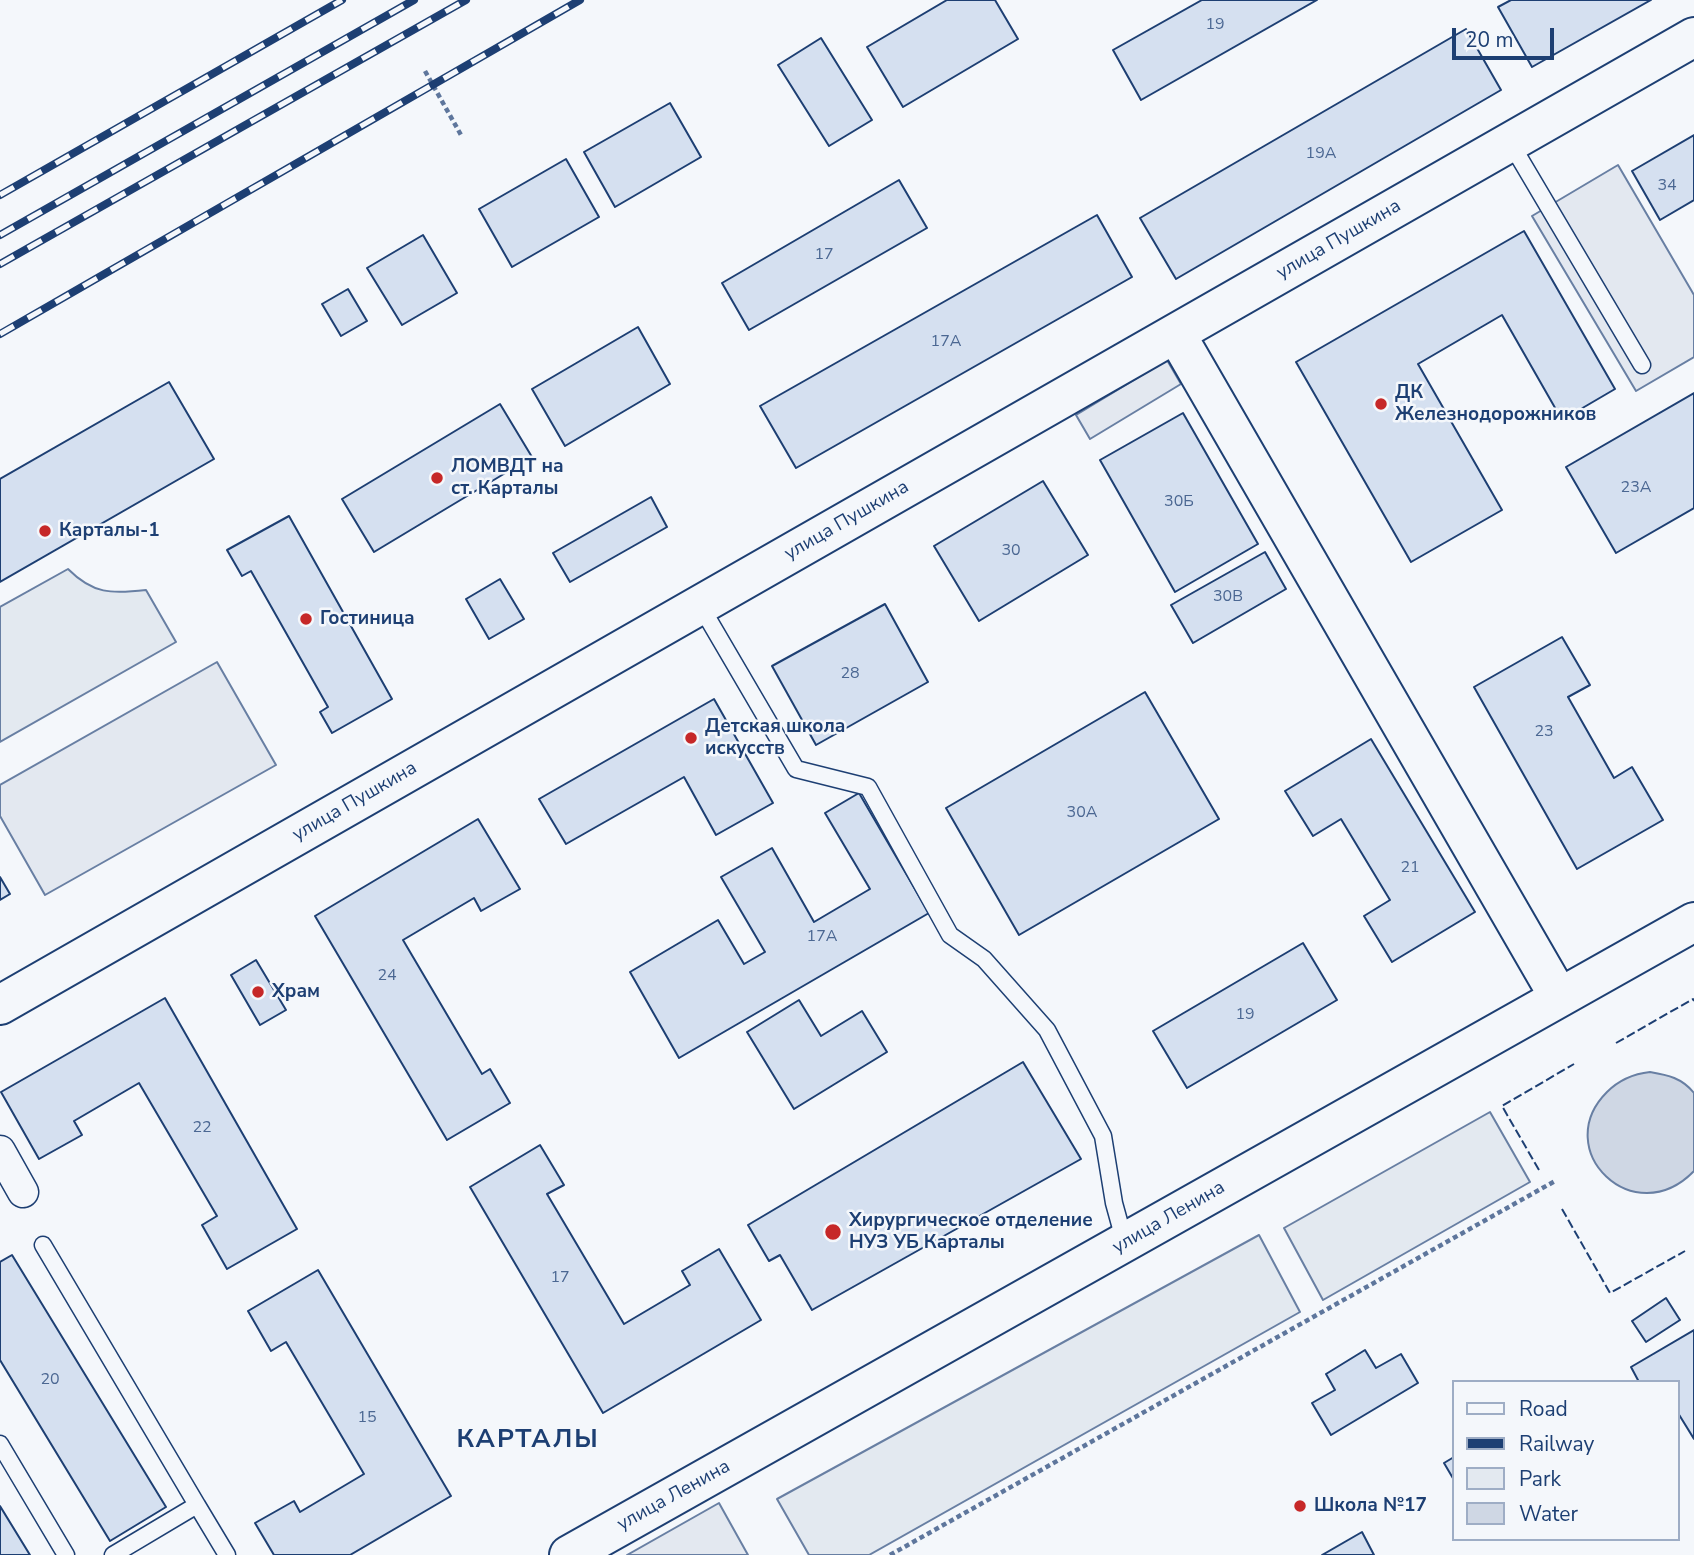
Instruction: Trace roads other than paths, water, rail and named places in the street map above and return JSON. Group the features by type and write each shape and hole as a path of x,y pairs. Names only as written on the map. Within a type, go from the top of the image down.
{"street":[{"name":"улица Пушкина","path":"0,1005 1694,37"},
{"path":"1175,334 1559,997"},
{"name":"улица Ленина","path":"569,1555 1694,922"},
{"path":"0,1151 23,1192"}],"lane":[{"path":"1510,142 1642,365"},
{"path":"699,606 796,769 868,787 950,935 984,959 1047,1030 1103,1136 1114,1203 1125,1243"},
{"path":"43,1245 227,1555"},
{"path":"0,1444 66,1555"},
{"path":"113,1555 197,1506"}],"water":[{"path":"1650,1072 1674,1078 1694,1093 1694,1171 1671,1188 1647,1193 1625,1189 1606,1176 1593,1159 1588,1138 1592,1115 1607,1092 1626,1078"}],"railway":[{"path":"0,195 342,0"},
{"path":"0,235 414,0"},
{"path":"0,264 466,0"},
{"path":"0,334 580,0"}],"place":[{"name":"ДК Железнодорожников","path":"1381,404"},
{"name":"ЛОМВДТ на ст. Карталы","path":"437,478"},
{"name":"Карталы-1","path":"45,531"},
{"name":"Гостиница","path":"306,619"},
{"name":"Детская школа искусств","path":"691,738"},
{"name":"Храм","path":"258,992"},
{"name":"Хирургическое отделение НУЗ УБ Карталы","path":"833,1232"},
{"name":"Школа №17","path":"1300,1506"}],"district":[{"name":"КАРТАЛЫ","path":"528,1441"}]}
